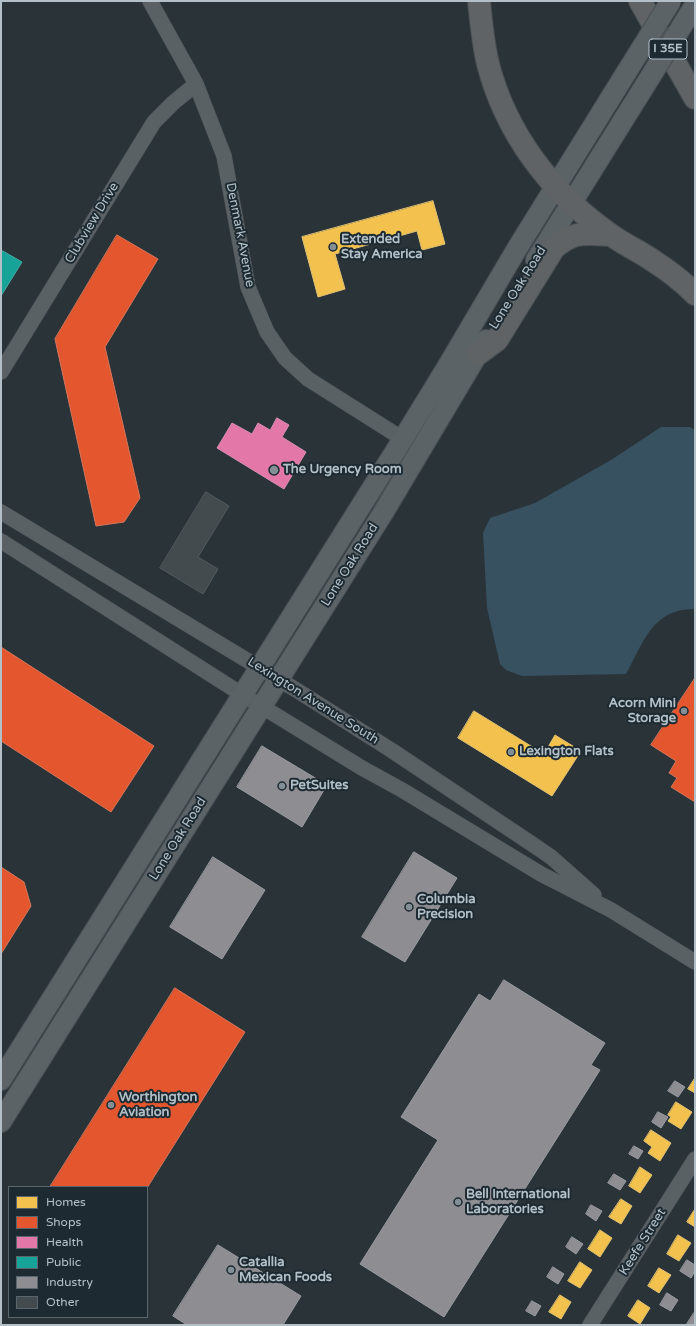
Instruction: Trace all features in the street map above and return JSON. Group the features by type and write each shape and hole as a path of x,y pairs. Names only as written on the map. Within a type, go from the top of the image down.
{"highway":[{"path":"479,1 483,38 488,63 498,94 515,131 543,174 571,203 616,238 695,312"},
{"name":"I 35E","path":"640,1 695,98"},
{"path":"478,354 496,340 554,248 562,241 577,234 616,238 655,262 695,294"}],"main road":[{"name":"Lone Oak Road","path":"1,1080 403,439 555,186 671,1"},
{"name":"Lone Oak Road","path":"1,1122 383,513 478,354 695,5"}],"street":[{"name":"Denmark Avenue","path":"150,1 196,84 224,156 248,287 267,332 285,358 308,379 403,439"},
{"name":"Clubview Drive","path":"1,372 154,122 173,103 196,84"},
{"name":"Lexington Avenue South","path":"1,512 260,668 391,750 551,857 611,910"},
{"name":"Lexington Avenue South","path":"1,541 243,695 362,768 541,874 611,910 695,962"},
{"name":"Keefe Street","path":"590,1325 695,1159"}],"water":[{"path":"661,427 690,427 695,430 695,609 681,610 669,614 659,621 644,640 626,674 522,676 506,670 500,664 487,608 483,533 490,518 535,503 611,460"}],"building: Homes":[{"name":"Extended Stay America","path":"433,201 445,244 422,250 417,231 335,254 345,289 318,297 302,237"},
{"name":"Lexington Flats","path":"474,711 544,754 555,735 581,751 552,796 458,738"},
{"path":"695,1078 695,1093 688,1089"},
{"path":"676,1102 692,1112 681,1129 668,1121 671,1117 668,1115"},
{"path":"651,1130 671,1143 660,1161 648,1153 652,1147 644,1141"},
{"path":"640,1167 652,1175 640,1193 629,1186"},
{"path":"621,1199 632,1206 621,1224 609,1217"},
{"path":"695,1209 695,1227 687,1222"},
{"path":"600,1230 612,1238 600,1257 588,1249"},
{"path":"678,1235 691,1243 679,1261 667,1254"},
{"path":"580,1262 592,1270 580,1288 568,1281"},
{"path":"659,1268 671,1275 659,1293 648,1286"},
{"path":"560,1295 571,1302 561,1319 549,1312"},
{"path":"638,1300 650,1308 640,1324 628,1316"}],"building: Shops":[{"path":"117,235 158,259 105,347 140,498 124,522 96,526 55,339"},
{"path":"1,647 154,746 111,812 1,741"},
{"name":"Acorn Mini Storage","path":"695,678 695,802 671,787 677,778 669,773 676,761 651,745"},
{"path":"1,867 24,882 31,906 1,954"},
{"path":"175,988 245,1032 148,1186 51,1186"}],"building: Health":[{"name":"The Urgency Room","path":"277,418 289,425 282,437 306,452 284,489 217,448 232,423 252,434 258,423 270,430"}],"building: Public":[{"path":"1,250 22,262 1,296"}],"building: Industry":[{"name":"PetSuites","path":"262,746 327,785 302,827 237,787"},
{"name":"Columbia Precision","path":"414,852 457,878 405,962 362,937"},
{"path":"213,857 265,890 222,959 170,927"},
{"name":"Bell International Laboratories","path":"504,980 605,1043 591,1065 600,1070 444,1317 360,1264 438,1140 401,1117 479,994 490,1001"},
{"path":"675,1081 685,1087 678,1097 668,1091"},
{"path":"658,1112 668,1117 661,1128 652,1122"},
{"path":"634,1146 643,1151 638,1159 629,1154"},
{"path":"614,1174 626,1181 620,1190 608,1183"},
{"path":"591,1205 602,1211 596,1221 586,1214"},
{"path":"572,1237 583,1244 576,1254 566,1247"},
{"name":"Catallia Mexican Foods","path":"218,1245 301,1296 283,1325 187,1325 173,1316"},
{"path":"687,1260 695,1265 695,1271 691,1278 680,1271"},
{"path":"553,1267 564,1274 558,1284 547,1277"},
{"path":"667,1293 678,1300 671,1311 660,1305"},
{"path":"532,1301 541,1306 535,1316 526,1311"},
{"path":"694,1313 695,1325 688,1325 687,1324"}],"building: Other":[{"path":"206,492 229,506 198,557 218,569 203,594 160,568"}],"place":[{"name":"Extended Stay America","path":"333,247"},
{"name":"The Urgency Room","path":"274,470"},
{"name":"Acorn Mini Storage","path":"684,711"},
{"name":"Lexington Flats","path":"511,752"},
{"name":"PetSuites","path":"282,786"},
{"name":"Columbia Precision","path":"409,907"},
{"name":"Worthington Aviation","path":"111,1105"},
{"name":"Bell International Laboratories","path":"458,1202"},
{"name":"Catallia Mexican Foods","path":"231,1270"}]}
